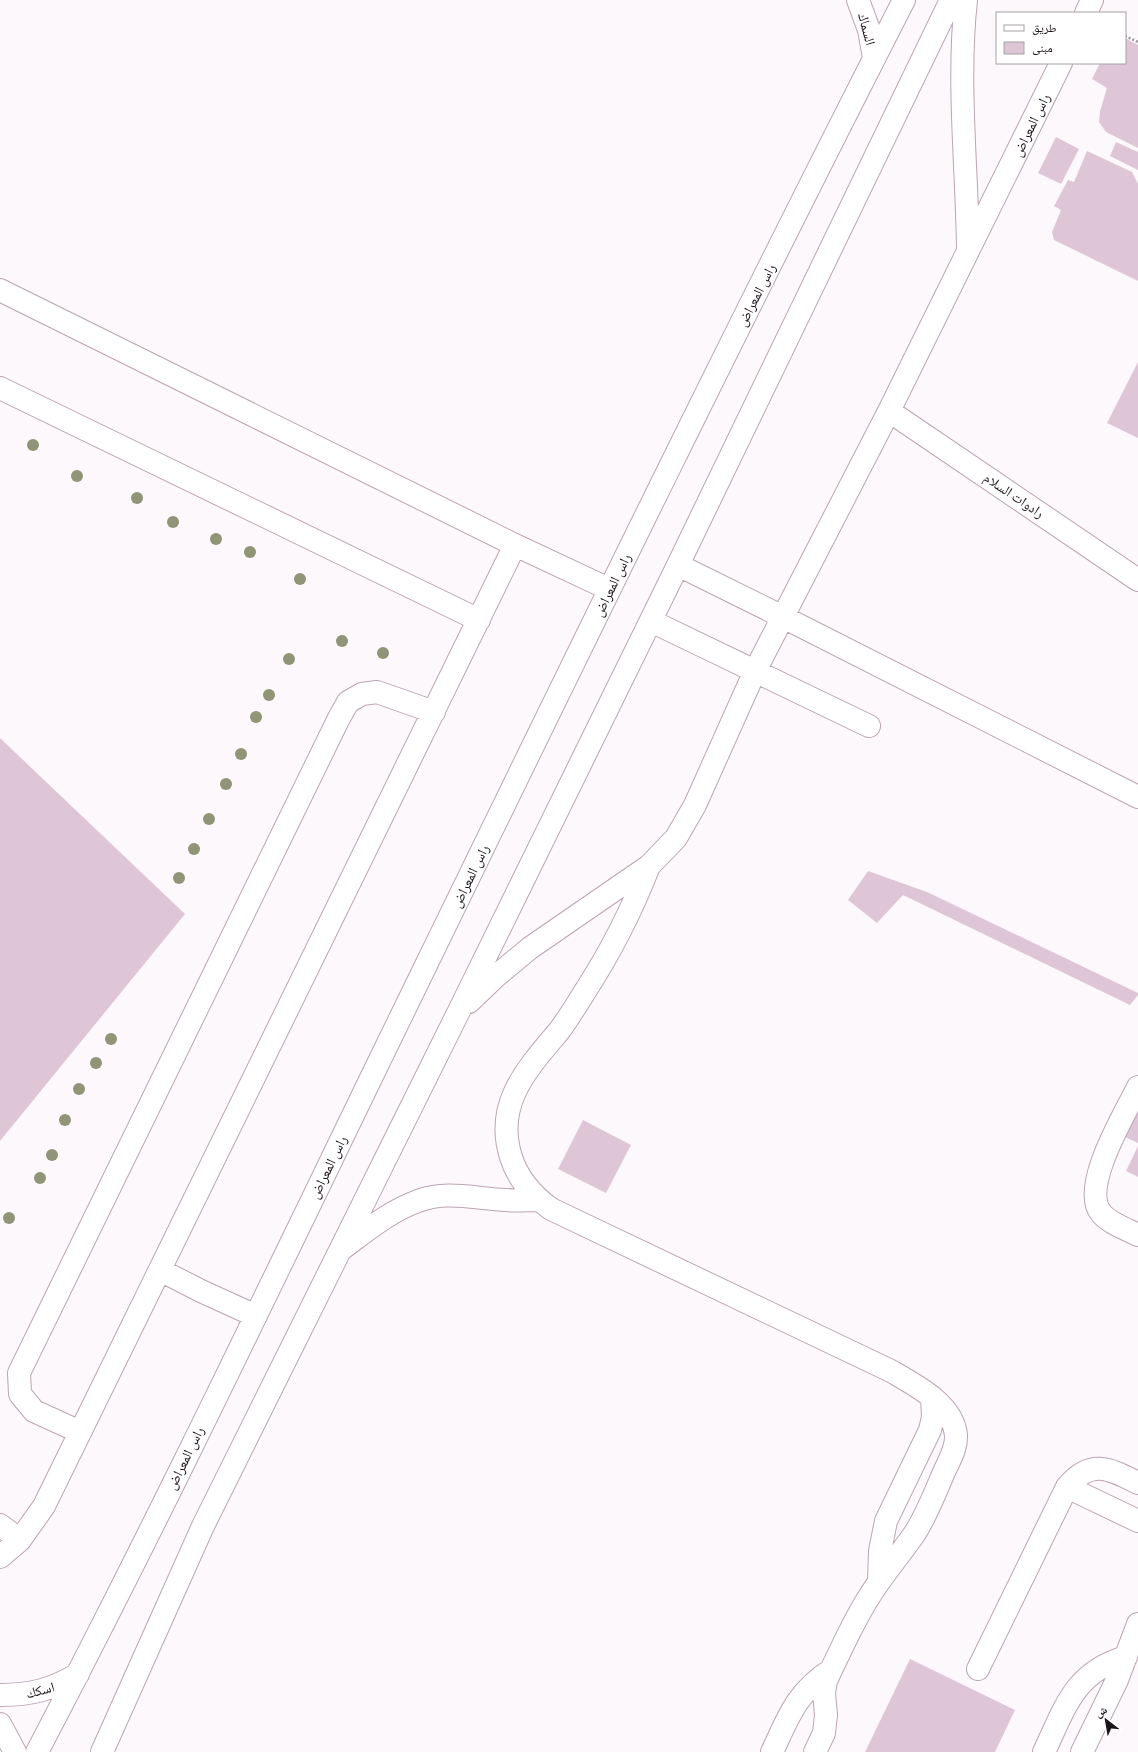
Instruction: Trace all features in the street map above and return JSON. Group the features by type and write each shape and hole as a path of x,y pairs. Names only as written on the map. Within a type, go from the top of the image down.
{"street":[{"name":"السماك","path":"858,0 869,30 874,58"},
{"name":"راس المعراض","path":"37,1752 78,1674 256,1316 609,590 904,0"},
{"name":"راس المعراض","path":"102,1752 204,1526 651,621 951,0"},
{"path":"966,0 962,48 968,252"},
{"path":"1086,12 1092,0"},
{"name":"راس المعراض","path":"458,1013 495,977 530,948 649,866 676,838 695,805 755,672 889,411 1061,64"},
{"path":"0,290 609,590"},
{"path":"0,388 479,620"},
{"name":"رادوات السلام","path":"889,411 1138,580"},
{"path":"0,1556 20,1540 44,1506 515,545"},
{"path":"678,565 1138,797"},
{"path":"651,621 869,726"},
{"path":"80,1432 34,1411 20,1394 19,1372 328,739 348,702 362,694 378,692 434,712"},
{"path":"649,866 636,900 585,993 560,1029 525,1073 515,1091 510,1105 506,1135 509,1150 520,1178 539,1200 551,1209 891,1371 916,1385 932,1397 945,1411 952,1422 956,1435 954,1449 924,1517 906,1546 867,1599 826,1681 824,1693 826,1715 824,1733 815,1752"},
{"path":"1138,1087 1105,1155 1095,1182 1094,1200 1101,1213 1110,1220 1138,1235"},
{"path":"340,1250 373,1226 400,1209 419,1200 436,1197 471,1196 505,1200 539,1200"},
{"path":"160,1270 201,1291 256,1316"},
{"path":"879,1581 880,1551 886,1521 930,1430 933,1417 932,1397"},
{"path":"978,1669 1067,1488 1074,1478 1081,1474 1101,1468 1112,1470 1138,1483"},
{"path":"1067,1488 1138,1521"},
{"path":"0,1525 20,1540"},
{"path":"1082,1752 1117,1680 1138,1624"},
{"path":"1044,1752 1071,1696 1080,1684 1091,1673 1102,1666 1126,1657"},
{"path":"772,1752 802,1693 815,1680 831,1670"},
{"name":"اسكك","path":"0,1695 21,1695 40,1692 60,1685 78,1674"},
{"path":"0,1724 15,1752"}],"path":[{"path":"1126,36 1138,42"}],"building":[{"path":"1126,39 1138,45 1138,148 1106,132 1099,122 1100,111 1107,88 1092,79 1100,64 1126,64"},
{"path":"1056,137 1079,149 1061,184 1038,173"},
{"path":"1116,142 1138,152 1138,170 1110,156"},
{"path":"1087,151 1132,172 1138,184 1138,281 1054,240 1052,232 1061,210 1054,206 1068,180 1074,182"},
{"path":"1138,362 1138,438 1107,423"},
{"path":"0,738 185,914 0,1141"},
{"path":"868,871 927,892 1138,993 1138,995 1130,1005 903,895 877,923 848,900"},
{"path":"1138,1111 1138,1143 1125,1137"},
{"path":"583,1120 631,1145 606,1193 558,1169"},
{"path":"1138,1146 1138,1177 1126,1171"},
{"path":"910,1659 1015,1710 995,1752 865,1752"}]}
